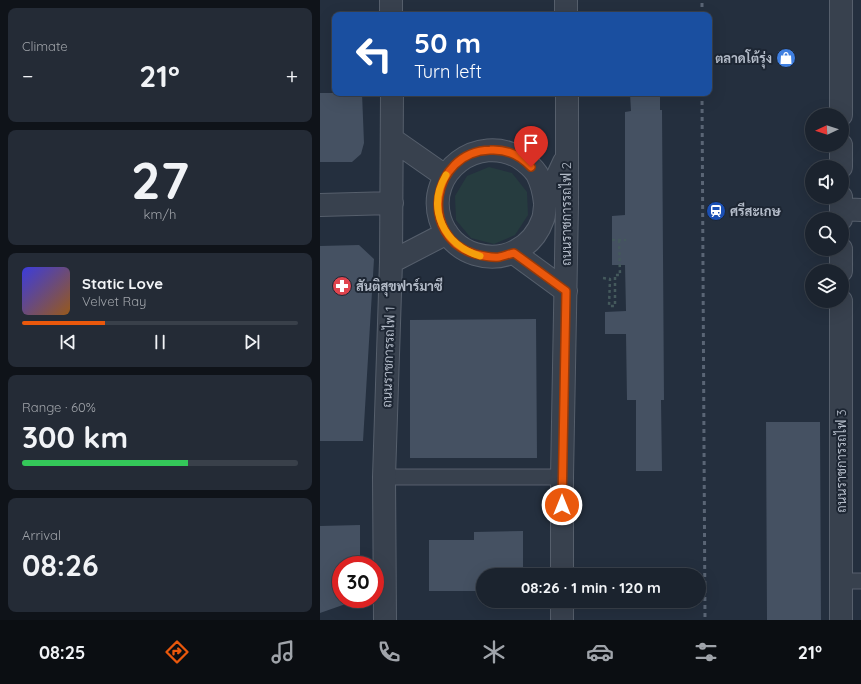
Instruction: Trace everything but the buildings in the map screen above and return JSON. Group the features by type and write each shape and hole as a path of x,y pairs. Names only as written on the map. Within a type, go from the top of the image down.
{"street":[{"path":"391,0 391,12"},
{"path":"566,0 566,12"},
{"path":"841,0 841,108"},
{"name":"ถนนราชการรถไฟ 1","path":"385,620 384,477 391,262 392,96"},
{"name":"ถนนราชการรถไฟ 2","path":"562,568 567,96"},
{"path":"392,139 445,176"},
{"path":"481,150 497,150 512,153 526,161 536,173 543,188 545,203 543,218 537,233 527,245 514,253 499,257 483,257 469,252 456,244 447,233 440,219 438,204 439,189 445,176 455,164 467,155 481,150"},
{"path":"545,203 567,155"},
{"path":"320,205 392,203"},
{"path":"391,262 447,233"},
{"path":"514,253 566,291"},
{"name":"ถนนราชการรถไฟ 3","path":"841,308 851,581 842,620"},
{"path":"562,608 562,620"}],"lane":[{"path":"384,477 562,477"}],"path":[{"path":"612,240 626,240"},
{"path":"602,278 610,279 609,306 615,306 615,275 620,275 620,240"}],"green space":[{"path":"489,167 512,173 527,192 528,215 515,235 494,244 471,238 456,220 455,196 467,176"}],"railway":[{"path":"702,0 702,12"},
{"path":"702,96 705,620"}],"slow traffic":[{"path":"446,175 439,189 438,204 440,219 447,233 456,244 469,252 480,256"}],"place":[{"name":"ตลาดโต้รุ่ง","path":"786,58"},
{"name":"ศรีสะเกษ","path":"716,211"},
{"name":"สันติสุขฟาร์มาซี","path":"342,286"}],"route":[{"path":"531,167 526,161 512,153 497,150 481,150 467,155 455,164 445,176 439,189 438,204 440,219 447,233 456,244 469,252 483,257 499,257 514,253 566,291 562,505"}]}
